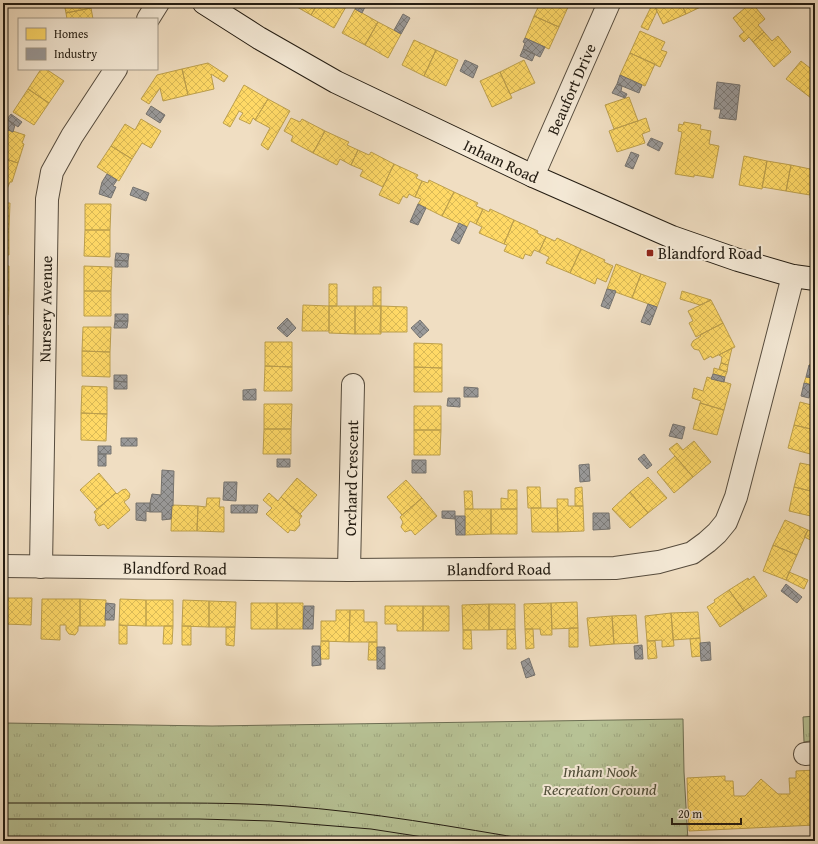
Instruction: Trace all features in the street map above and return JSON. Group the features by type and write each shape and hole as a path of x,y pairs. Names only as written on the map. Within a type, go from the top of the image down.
{"street":[{"path":"149,18 158,3"},
{"name":"Inham Road","path":"204,3 259,38 336,82 533,176 672,237 738,260 793,276 815,279"},
{"name":"Beaufort Drive","path":"533,176 609,3"},
{"name":"Nursery Avenue","path":"41,567 47,199 52,172 72,136 115,70"},
{"name":"Blandford Road","path":"3,566 349,570 614,568 659,562 692,553 717,533 726,522 730,514 736,497 793,276"},
{"name":"Orchard Crescent","path":"349,570 353,385"}],"green space":[{"path":"815,716 815,738 804,742 803,717"},
{"name":"Inham Nook Recreation Ground","path":"683,719 688,841 3,841 3,723 212,726"}],"building: Homes":[{"path":"64,3 90,3 91,8 66,13"},
{"path":"290,3 318,3 311,15"},
{"path":"318,3 344,3 347,5 334,28 311,15"},
{"path":"540,3 564,3 569,5 559,27 534,16"},
{"path":"653,3 681,3 686,14 663,24"},
{"path":"653,3 657,11 648,30 641,27"},
{"path":"681,3 709,3 686,14"},
{"path":"751,3 765,19 758,25 764,32 753,42 749,37 744,42 739,36 744,32 733,18"},
{"path":"91,8 93,18 67,18 66,13"},
{"path":"355,9 378,22 365,45 342,33"},
{"path":"534,16 559,27 549,49 525,38"},
{"path":"378,22 401,34 388,58 365,45"},
{"path":"640,31 665,42 661,50 667,52 660,67 630,53"},
{"path":"764,32 772,41 778,36 791,52 774,67 753,42"},
{"path":"414,40 436,50 424,76 402,65"},
{"path":"436,50 458,60 446,86 424,76"},
{"path":"630,53 655,64 645,86 620,75"},
{"path":"524,60 535,83 510,94 500,72"},
{"path":"801,61 815,72 811,78 815,81 815,94 811,98 786,79"},
{"path":"208,63 228,76 224,82 211,74 214,89 188,95 182,69"},
{"path":"182,69 188,95 163,101 160,88 149,104 141,99 157,75"},
{"path":"40,70 48,70 64,81 49,103 28,89"},
{"path":"500,72 512,98 492,107 480,81"},
{"path":"244,85 268,99 255,120 253,118 250,124 239,119 243,113 239,111 230,127 223,123"},
{"path":"28,89 49,103 34,125 13,112"},
{"path":"629,97 638,121 614,129 605,105"},
{"path":"268,99 290,111 268,150 261,145 270,128 255,120"},
{"path":"291,118 300,122 302,119 325,131 313,153 291,141 293,136 284,131"},
{"path":"646,118 650,131 642,134 645,143 617,152 609,131"},
{"path":"141,119 161,131 151,148 142,143 132,159 111,146 125,124 135,130"},
{"path":"684,122 701,125 700,129 711,131 709,144 719,146 713,178 675,174 682,132 678,131 679,124 683,125"},
{"path":"3,128 25,135 22,143 24,144 18,163 3,158"},
{"path":"325,131 349,142 347,145 358,150 351,165 340,159 337,165 313,153"},
{"path":"111,146 132,159 119,181 97,167"},
{"path":"358,150 369,155 371,152 394,164 383,187 360,176 363,170 351,165"},
{"path":"744,156 767,161 762,189 739,185"},
{"path":"3,158 18,163 12,182 10,182 7,189 3,187"},
{"path":"767,161 791,165 786,191 762,187"},
{"path":"394,164 418,175 416,178 422,181 415,197 409,194 407,198 403,196 399,204 379,195"},
{"path":"791,165 815,170 810,195 786,191"},
{"path":"815,170 815,199 810,198"},
{"path":"429,180 454,192 442,216 418,204 421,199 415,197 422,181 428,183"},
{"path":"454,192 478,203 476,206 483,209 476,224 470,221 467,227 442,216"},
{"path":"3,203 10,203 9,229 3,229"},
{"path":"85,204 111,204 110,230 85,230"},
{"path":"483,209 489,212 490,209 514,220 504,244 479,233 482,227 476,224"},
{"path":"514,220 538,231 537,233 546,237 539,252 534,250 531,256 525,254 523,259 504,251 507,245 504,244"},
{"path":"3,229 9,229 9,255 3,255"},
{"path":"85,230 110,230 110,257 84,256"},
{"path":"546,237 555,241 557,238 581,249 570,273 546,263 549,257 539,252"},
{"path":"581,249 605,260 604,262 613,266 606,282 597,278 595,284 570,273"},
{"path":"616,264 641,274 632,298 607,289"},
{"path":"3,266 9,266 9,290 3,290"},
{"path":"84,266 112,267 111,291 84,291"},
{"path":"641,274 666,283 657,307 632,298"},
{"path":"329,284 337,284 337,306 329,306"},
{"path":"373,287 381,287 381,306 373,306"},
{"path":"3,290 9,290 8,315 3,315"},
{"path":"84,291 111,291 111,316 84,316"},
{"path":"682,291 711,300 700,305 680,299"},
{"path":"711,300 723,323 696,337 689,323 693,321 688,311"},
{"path":"303,305 329,306 329,331 302,331"},
{"path":"329,306 355,306 355,334 329,333"},
{"path":"355,306 381,306 381,334 355,334"},
{"path":"381,306 407,307 407,332 380,332"},
{"path":"723,323 735,347 712,358 711,356 704,360 699,350 694,349 691,345 693,341 701,336 700,335"},
{"path":"3,325 8,325 8,350 3,350"},
{"path":"83,327 111,327 110,352 82,351"},
{"path":"265,342 292,342 292,367 265,366"},
{"path":"414,343 442,344 442,368 414,367"},
{"path":"732,348 728,365 721,363 722,357 719,355"},
{"path":"3,350 8,350 7,374 3,374"},
{"path":"82,351 110,352 110,377 82,376"},
{"path":"815,360 815,373 809,365"},
{"path":"721,363 728,365 727,372 719,369"},
{"path":"265,366 292,367 292,391 264,391"},
{"path":"414,367 442,368 442,392 414,392"},
{"path":"714,368 727,372 725,377 713,374"},
{"path":"707,377 731,384 724,410 700,403 701,401 692,398 694,388 703,391"},
{"path":"806,377 814,378 812,385 804,383"},
{"path":"3,385 7,385 7,411 3,411"},
{"path":"82,386 107,387 107,414 81,413"},
{"path":"800,402 815,406 815,430 794,425"},
{"path":"700,403 724,410 717,435 693,429"},
{"path":"264,404 292,404 291,429 264,429"},
{"path":"414,406 441,406 441,430 414,430"},
{"path":"3,411 7,411 6,436 3,436"},
{"path":"81,413 107,414 106,441 81,440"},
{"path":"794,425 815,430 814,455 788,448"},
{"path":"264,429 291,429 291,454 263,454"},
{"path":"414,430 441,430 440,455 414,455"},
{"path":"694,441 711,462 693,477 669,449 677,443 683,450"},
{"path":"675,456 693,477 674,493 657,472"},
{"path":"800,463 815,466 815,492 794,487"},
{"path":"99,473 116,493 97,509 80,490"},
{"path":"648,477 667,498 648,513 630,492"},
{"path":"297,478 317,495 300,514 281,497"},
{"path":"406,480 422,498 402,515 387,497"},
{"path":"527,487 540,487 541,508 528,508"},
{"path":"582,487 583,506 575,506 575,488"},
{"path":"794,487 815,492 815,517 789,511"},
{"path":"126,489 130,494 129,498 124,502 130,510 108,529 104,524 99,526 95,520 96,515 94,512 116,493 117,494"},
{"path":"508,490 517,490 517,509 501,509 501,498 508,499"},
{"path":"464,491 472,491 473,509 465,509"},
{"path":"630,492 648,513 630,528 612,509"},
{"path":"269,493 278,501 281,497 302,516 299,520 300,525 295,531 290,530 288,533 266,514 272,508 263,500"},
{"path":"207,498 220,498 219,507 224,507 224,532 197,531 198,506 206,507"},
{"path":"422,498 437,516 415,535 411,530 405,532 401,527 403,522 400,517"},
{"path":"557,499 568,499 568,506 583,506 584,531 558,532"},
{"path":"172,505 198,506 197,531 171,531"},
{"path":"531,508 557,508 558,532 532,532"},
{"path":"465,509 491,509 491,534 465,535"},
{"path":"491,509 517,509 517,534 491,534"},
{"path":"785,520 808,530 797,555 773,545"},
{"path":"808,530 815,533 815,542 804,537"},
{"path":"773,545 797,555 786,580 763,571"},
{"path":"789,572 808,580 804,589 786,580"},
{"path":"754,576 767,596 744,611 729,590"},
{"path":"729,590 744,611 720,627 707,607 715,602 714,600"},
{"path":"3,598 5,598 5,624 3,624"},
{"path":"5,598 32,598 31,625 5,624"},
{"path":"42,599 80,599 80,626 78,626 78,631 75,635 69,634 66,630 66,625 60,625 60,640 41,639"},
{"path":"80,599 106,600 105,626 80,626"},
{"path":"120,599 146,600 146,626 119,625"},
{"path":"146,600 173,600 173,626 146,626"},
{"path":"183,600 209,601 209,627 182,626"},
{"path":"209,601 236,602 235,627 209,627"},
{"path":"577,602 578,628 552,629 551,603"},
{"path":"251,603 277,603 277,629 251,629"},
{"path":"277,603 303,603 303,629 277,629"},
{"path":"551,603 552,635 541,635 540,629 525,629 524,604"},
{"path":"489,604 515,604 515,629 489,630"},
{"path":"489,604 489,630 463,630 462,605"},
{"path":"385,606 423,606 423,631 397,631 397,624 385,624"},
{"path":"423,606 449,606 449,631 423,631"},
{"path":"336,610 350,610 349,642 321,641 321,621 336,621"},
{"path":"350,610 364,610 364,622 377,622 377,642 349,642"},
{"path":"698,612 700,638 673,640 671,613"},
{"path":"671,613 674,646 662,647 662,640 647,641 645,616"},
{"path":"636,615 638,643 614,644 612,616"},
{"path":"612,616 614,644 590,646 587,618"},
{"path":"119,625 127,626 127,644 119,644"},
{"path":"164,626 173,626 172,644 163,644"},
{"path":"182,626 191,626 191,645 182,645"},
{"path":"226,627 235,627 234,646 226,645"},
{"path":"569,628 578,628 578,647 569,647"},
{"path":"515,629 516,649 507,649 507,630"},
{"path":"525,629 533,629 534,648 526,649"},
{"path":"463,630 471,630 472,649 463,649"},
{"path":"700,638 701,656 692,657 690,639"},
{"path":"321,641 329,641 329,659 320,659"},
{"path":"647,641 655,641 657,658 648,659"},
{"path":"369,642 377,642 377,660 368,660"},
{"path":"813,686 815,686 815,716 814,716"},
{"path":"815,770 815,825 689,831 687,778 725,776 725,781 733,781 734,796 745,796 761,779 778,794 790,794 789,778 796,778 796,771"}],"building: Industry":[{"path":"358,3 367,3 362,13 355,9"},
{"path":"403,14 410,18 401,34 394,30"},
{"path":"525,38 545,47 540,57 523,49 525,43 523,42"},
{"path":"523,49 535,54 532,61 520,56"},
{"path":"465,60 478,66 473,78 460,71"},
{"path":"620,75 642,85 639,93 617,84"},
{"path":"717,82 740,85 736,120 719,118 721,109 714,109"},
{"path":"617,84 622,86 621,91 627,94 625,98 612,93"},
{"path":"151,106 165,115 160,123 146,114"},
{"path":"11,114 22,122 18,127 7,119"},
{"path":"6,119 15,125 13,132 3,128"},
{"path":"651,138 663,143 659,151 647,145"},
{"path":"631,152 639,155 633,169 625,166"},
{"path":"107,174 117,180 113,186 116,187 111,198 99,194 102,182"},
{"path":"133,187 149,193 146,201 130,195"},
{"path":"418,204 426,208 418,225 410,222"},
{"path":"459,223 467,227 459,244 451,240"},
{"path":"116,253 129,254 128,261 115,260"},
{"path":"115,260 128,261 128,267 115,267"},
{"path":"607,289 616,291 609,309 601,306"},
{"path":"648,304 657,307 650,325 641,322"},
{"path":"115,314 128,314 128,321 115,321"},
{"path":"287,318 296,328 287,337 277,328"},
{"path":"420,320 429,330 420,338 411,328"},
{"path":"115,321 128,321 127,328 114,328"},
{"path":"809,365 815,373 814,378 806,377"},
{"path":"713,374 725,377 724,382 711,379"},
{"path":"114,375 127,375 127,382 114,381"},
{"path":"114,381 127,382 127,389 114,389"},
{"path":"804,383 812,385 809,398 801,396"},
{"path":"464,387 478,388 478,397 464,397"},
{"path":"256,389 256,400 243,400 243,390"},
{"path":"448,398 460,398 460,407 447,406"},
{"path":"673,424 685,427 682,439 669,436"},
{"path":"121,438 137,438 137,446 121,446"},
{"path":"98,446 111,446 111,454 98,454"},
{"path":"98,454 106,454 106,466 98,466"},
{"path":"644,454 652,465 647,469 638,459"},
{"path":"277,459 290,459 290,467 277,467"},
{"path":"412,460 426,460 426,473 412,473"},
{"path":"589,464 590,481 580,482 579,465"},
{"path":"162,470 174,471 171,519 162,520 162,512 150,512 150,503 152,494 161,495"},
{"path":"224,482 237,482 236,501 223,500"},
{"path":"136,503 150,503 150,512 146,511 146,521 136,520"},
{"path":"231,505 244,505 244,513 231,513"},
{"path":"244,505 258,505 257,513 244,513"},
{"path":"442,511 455,511 455,519 442,518"},
{"path":"593,513 609,513 610,529 593,530"},
{"path":"455,516 465,516 465,535 456,535"},
{"path":"786,584 802,597 797,603 781,591"},
{"path":"106,603 115,604 114,620 105,620"},
{"path":"304,606 314,606 313,629 303,629"},
{"path":"710,642 711,660 701,661 700,643"},
{"path":"642,645 643,659 635,659 634,646"},
{"path":"312,646 320,646 321,665 312,666"},
{"path":"377,647 385,647 385,669 377,669"},
{"path":"529,658 535,675 526,678 521,662"}],"tram line":[{"path":"3,803 207,803 287,806 381,816 538,841"},
{"path":"3,819 199,819 272,821 371,829 449,841"}],"place":[{"name":"Blandford Road","path":"650,253"}]}
